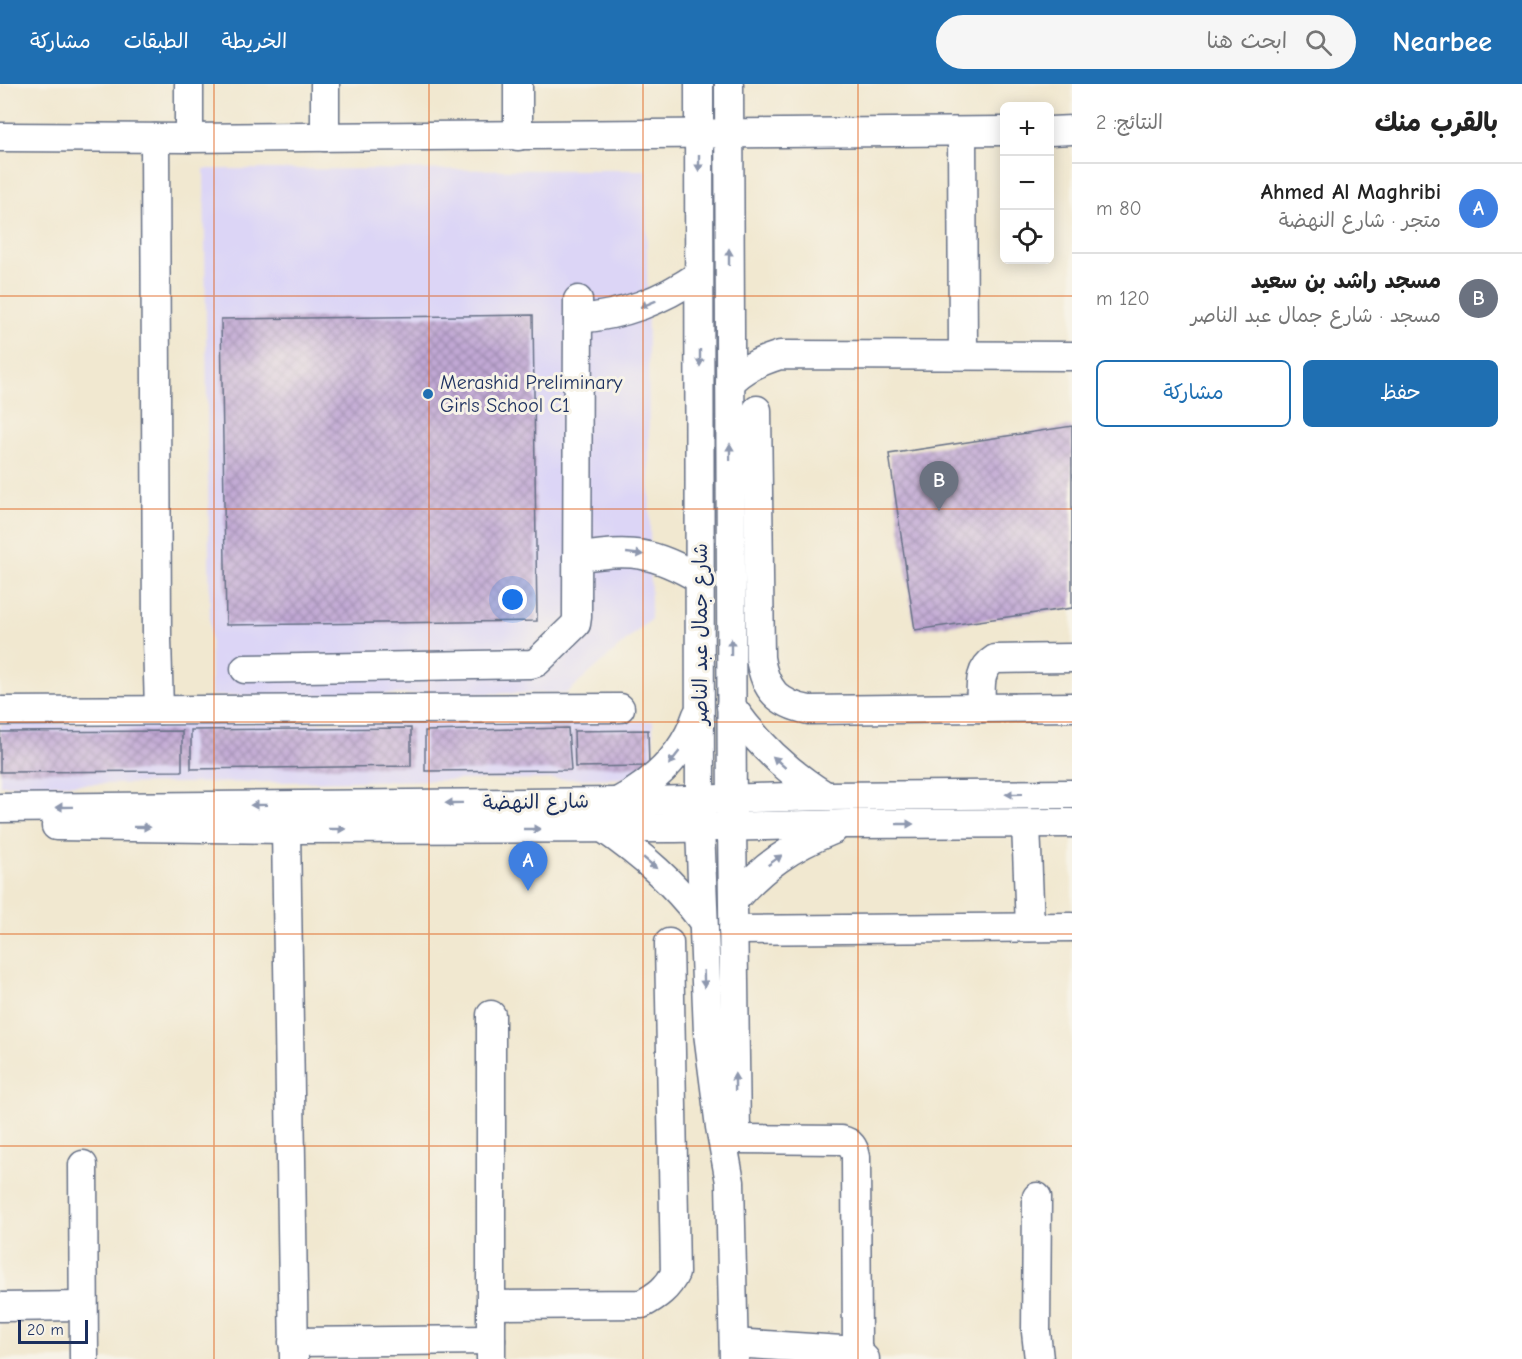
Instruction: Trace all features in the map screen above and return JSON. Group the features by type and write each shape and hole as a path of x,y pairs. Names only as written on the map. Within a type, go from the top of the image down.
{"street":[{"path":"189,84 189,138"},
{"path":"325,84 325,137"},
{"path":"518,84 518,136"},
{"name":"شارع جمال عبد الناصر","path":"699,84 702,920 705,996 711,1062 730,1182 734,1351"},
{"name":"شارع جمال عبد الناصر","path":"729,84 735,1139 730,1182"},
{"path":"1054,131 1072,130"},
{"path":"0,137 189,138 1000,131"},
{"path":"962,132 963,354"},
{"path":"155,138 159,710"},
{"path":"245,669 531,664 537,662 576,624 578,310 619,314 639,308 680,288 699,275"},
{"path":"730,326 738,336 751,344 780,355 1072,356"},
{"path":"730,383 738,374 752,366 780,355"},
{"path":"756,410 760,658 769,688 780,699 794,707 809,710 1072,707"},
{"path":"578,558 609,552 641,554 672,563 700,579"},
{"path":"981,708 983,670 995,659 1072,658"},
{"path":"618,802 637,791 670,763 693,727 700,706"},
{"path":"731,706 773,757 807,785 826,796"},
{"path":"0,711 620,708"},
{"name":"شارع النهضة","path":"0,808 618,802 826,796 1072,794"},
{"path":"733,901 765,867 784,854 804,842 846,824"},
{"path":"1026,824 1030,927"},
{"name":"شارع النهضة","path":"0,825 286,830 1072,824"},
{"path":"603,828 661,872 702,920"},
{"path":"286,830 294,1351 491,1350 491,1015"},
{"path":"733,930 1072,927"},
{"path":"491,1305 642,1304 657,1296 673,1278 676,1240 669,943"},
{"path":"734,1351 861,1355 854,1148 848,1141 841,1140 735,1139"},
{"path":"83,1165 84,1359"},
{"path":"1037,1197 1036,1332 1039,1359"},
{"path":"0,1307 83,1306"}],"shaded area":[{"name":"Merashid Preliminary Girls School C1","path":"204,169 646,170 651,619 567,693 211,696"},
{"path":"653,721 653,778 0,785 0,724"}],"building":[{"path":"533,315 537,621 226,625 221,319"},
{"path":"1072,426 1072,608 915,630 889,454"},
{"path":"411,728 411,766 191,769 191,730"},
{"path":"568,728 571,770 425,771 425,731"},
{"path":"648,730 649,766 575,767 574,731"},
{"path":"182,731 182,771 0,772 0,732"}],"place":[{"name":"Merashid Preliminary Girls School C1","path":"428,394"},
{"name":"مسجد راشد بن سعيد","path":"939,511"},
{"name":"Ahmed Al Maghribi","path":"528,891"}]}
